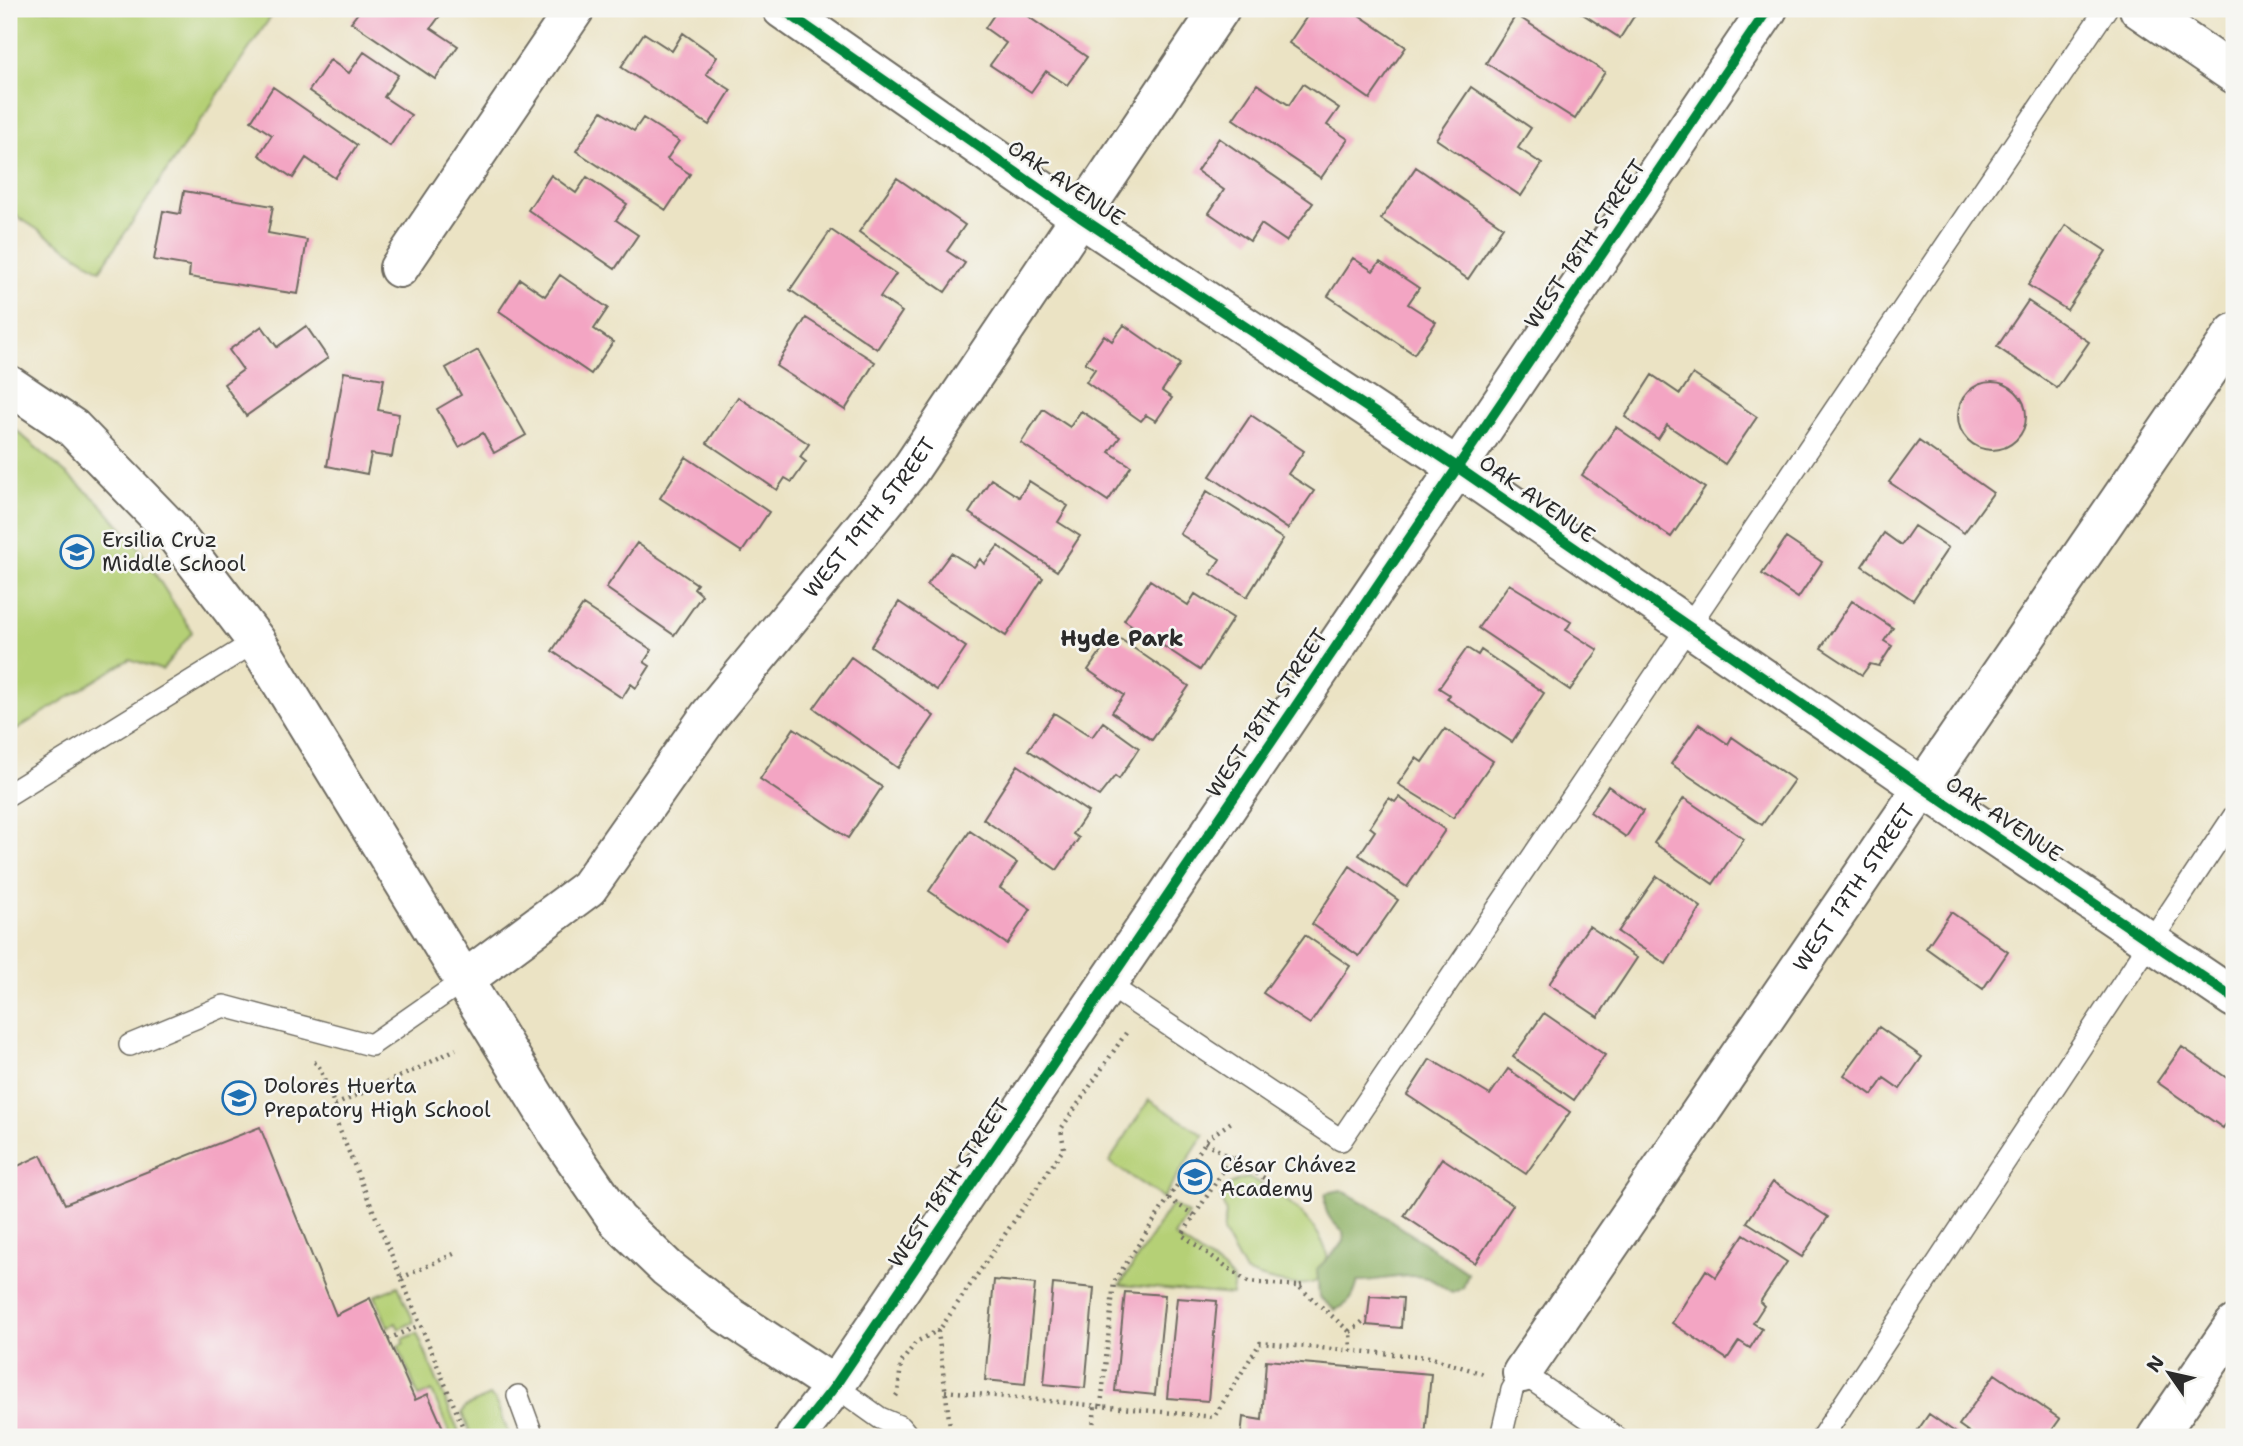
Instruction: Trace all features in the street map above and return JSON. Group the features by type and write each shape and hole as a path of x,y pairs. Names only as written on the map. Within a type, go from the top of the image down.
{"street":[{"path":"399,268 575,9"},
{"name":"OAK AVENUE","path":"782,9 1080,217 1457,467 2234,998"},
{"name":"WEST 19TH STREET","path":"464,980 588,888 709,716 908,473 1220,9"},
{"name":"WEST 18TH STREET","path":"795,1437 835,1387 1768,9"},
{"path":"2138,9 2234,74"},
{"name":"WEST 17TH STREET","path":"1517,1382 2234,333"},
{"path":"9,385 73,428 170,528 256,641 558,1134 617,1220 667,1268 723,1312 835,1387"},
{"path":"2157,1437 2234,1325"}],"lane":[{"path":"1107,984 1341,1140 2106,9"},
{"path":"9,794 256,641"},
{"path":"1822,1437 2234,816"},
{"path":"130,1045 224,1006 371,1045 464,980"},
{"path":"1501,1437 1517,1382 1616,1437"},
{"path":"835,1387 880,1428 901,1427 909,1437"},
{"path":"517,1396 533,1437"}],"path":[{"path":"949,1437 938,1332 1064,1148 1061,1129 1143,1007"},
{"path":"335,1105 456,1049"},
{"path":"305,1059 318,1064 338,1114 336,1121 467,1437"},
{"path":"1092,1437 1114,1282 1206,1142 1233,1121"},
{"path":"1206,1142 1264,1178"},
{"path":"1231,1158 1182,1235 1248,1282 1300,1285 1350,1332 1351,1351"},
{"path":"1169,1199 1195,1215"},
{"path":"401,1278 458,1252"},
{"path":"1350,1332 1367,1318"},
{"path":"388,1339 420,1325"},
{"path":"898,1393 901,1363 916,1342 940,1329"},
{"path":"945,1391 1214,1417 1259,1343 1429,1357 1517,1382"}],"green space":[{"path":"9,9 276,9 100,270 9,211"},
{"name":"Ersilia Cruz Middle School","path":"9,424 100,503 136,544 192,632 162,670 130,659 9,734"},
{"path":"1149,1100 1204,1135 1163,1198 1109,1162"},
{"path":"1248,1178 1277,1194 1301,1214 1319,1235 1327,1256 1326,1272 1313,1283 1286,1283 1245,1272 1223,1232 1226,1214 1221,1197 1232,1184"},
{"path":"1341,1190 1370,1206 1468,1273 1463,1288 1452,1293 1430,1279 1418,1276 1358,1281 1351,1299 1335,1310 1319,1297 1317,1269 1344,1242 1343,1232 1331,1219 1325,1205 1326,1193"},
{"path":"1172,1204 1188,1214 1174,1236 1223,1269 1234,1281 1232,1295 1120,1285"},
{"path":"398,1286 414,1322 399,1329 396,1323 388,1327 375,1296"},
{"path":"417,1333 461,1437 451,1437 432,1391 419,1397 398,1346 404,1343 403,1339"},
{"path":"490,1396 495,1400 510,1437 472,1437 462,1413 465,1407"}],"building":[{"path":"361,9 445,9 431,28 458,46 435,79 351,22"},
{"path":"998,9 1017,9 1087,57 1067,85 1046,71 1031,92 990,65 1006,43 985,28"},
{"path":"1312,9 1350,9 1406,47 1370,99 1289,43"},
{"path":"1575,9 1636,9 1638,10 1620,38"},
{"path":"1516,15 1605,72 1575,119 1486,63"},
{"path":"644,33 672,51 683,33 717,57 706,74 731,90 709,125 621,67"},
{"path":"364,52 398,75 384,97 411,115 390,146 309,91 330,60 349,73"},
{"path":"1257,84 1289,105 1303,84 1339,108 1327,125 1348,139 1321,178 1233,119"},
{"path":"273,87 357,145 335,178 306,158 293,178 259,155 272,135 251,121"},
{"path":"1471,87 1531,128 1518,148 1542,164 1521,196 1436,139"},
{"path":"602,111 634,131 643,118 679,141 667,159 690,174 666,210 576,151"},
{"path":"1219,138 1313,203 1286,241 1261,224 1250,241 1209,213 1224,190 1197,171"},
{"path":"1416,167 1503,227 1468,279 1381,219"},
{"path":"551,175 576,193 587,177 627,204 616,220 638,235 615,269 528,210"},
{"path":"897,178 965,225 947,251 965,263 945,292 859,232"},
{"path":"184,191 273,206 268,233 307,240 298,294 189,277 190,266 154,260 163,211 180,214"},
{"path":"2066,225 2106,251 2067,310 2028,285"},
{"path":"831,230 896,274 880,297 902,312 877,349 790,290"},
{"path":"1353,258 1373,271 1380,262 1419,288 1408,304 1436,322 1414,354 1328,296"},
{"path":"560,275 608,308 594,329 613,342 591,374 499,311 520,279 545,296"},
{"path":"2028,301 2089,342 2057,388 1997,347"},
{"path":"806,318 875,362 845,410 776,366"},
{"path":"1124,325 1180,364 1162,391 1172,398 1156,421 1146,415 1141,421 1086,382 1095,369 1085,363 1104,335 1112,341"},
{"path":"262,326 277,347 306,326 328,358 246,416 224,384 243,370 229,350"},
{"path":"478,350 526,435 494,453 483,433 459,447 437,409 461,395 446,368"},
{"path":"344,372 384,379 378,410 399,414 392,457 371,454 367,474 327,466"},
{"path":"1693,374 1757,417 1725,464 1667,425 1658,439 1625,417 1652,375 1680,394"},
{"path":"1999,382 2020,397 2026,409 2024,429 2016,440 1999,450 1985,450 1968,440 1960,429 1958,409 1968,392 1979,384"},
{"path":"738,397 809,444 800,457 806,462 792,482 785,478 777,490 707,443"},
{"path":"1043,409 1070,427 1081,411 1120,437 1109,452 1131,466 1108,501 1021,443"},
{"path":"1251,415 1304,451 1288,474 1314,491 1288,529 1210,476"},
{"path":"1616,427 1705,488 1671,537 1582,475"},
{"path":"1919,441 1993,493 1964,533 1889,482"},
{"path":"686,457 769,512 742,552 660,498"},
{"path":"991,479 1019,497 1029,481 1068,506 1058,522 1080,536 1057,571 969,513"},
{"path":"1207,491 1283,539 1247,597 1211,574 1220,559 1180,534"},
{"path":"1914,526 1948,548 1913,600 1862,566 1884,533 1901,545"},
{"path":"1786,538 1822,562 1798,598 1762,574"},
{"path":"637,543 697,584 694,588 702,595 674,635 606,588"},
{"path":"998,546 1043,578 1006,636 927,585 951,553 974,567 980,559 984,564"},
{"path":"1150,580 1188,605 1195,594 1233,618 1200,670 1124,620"},
{"path":"1509,584 1571,622 1566,630 1598,650 1570,690 1478,628"},
{"path":"1852,601 1893,628 1884,641 1892,646 1879,666 1870,664 1862,675 1821,648"},
{"path":"899,602 966,647 937,690 871,646"},
{"path":"583,605 652,650 644,662 650,666 636,688 631,684 622,698 552,651"},
{"path":"1113,634 1189,686 1152,740 1112,712 1124,695 1088,670"},
{"path":"1467,648 1478,655 1481,650 1544,693 1512,742 1447,699 1450,695 1439,688"},
{"path":"851,657 934,716 898,768 814,708"},
{"path":"1054,713 1092,737 1103,722 1139,748 1119,779 1115,776 1099,796 1028,750"},
{"path":"1699,724 1728,744 1732,737 1794,780 1762,825 1671,764"},
{"path":"794,728 882,787 848,838 760,779"},
{"path":"1445,729 1493,761 1453,818 1398,784 1416,758 1422,762"},
{"path":"1018,765 1088,812 1073,834 1079,838 1057,870 983,819"},
{"path":"1608,786 1643,811 1626,837 1590,812"},
{"path":"1399,797 1445,830 1407,887 1359,855 1375,831 1370,827 1389,798 1395,802"},
{"path":"1684,798 1744,839 1713,884 1654,843"},
{"path":"970,831 1017,863 1000,888 1031,909 1007,944 929,891"},
{"path":"1350,866 1398,900 1359,956 1312,924"},
{"path":"1657,876 1701,907 1666,964 1618,932"},
{"path":"1951,912 2008,952 1983,989 1926,948"},
{"path":"1589,926 1637,958 1598,1017 1549,984"},
{"path":"1305,935 1350,966 1310,1024 1263,993"},
{"path":"1544,1013 1605,1055 1574,1100 1513,1057"},
{"path":"1879,1027 1922,1057 1900,1089 1884,1078 1872,1095 1844,1075"},
{"path":"2182,1047 2234,1083 2234,1112 2223,1128 2157,1082"},
{"path":"1430,1059 1490,1095 1508,1069 1570,1112 1526,1174 1407,1095"},
{"path":"260,1127 336,1315 370,1298 415,1400 428,1394 447,1437 9,1437 9,1152 16,1167 41,1155 65,1204"},
{"path":"1442,1158 1513,1205 1475,1263 1404,1216"},
{"path":"1773,1182 1828,1217 1802,1257 1747,1222"},
{"path":"1744,1234 1787,1262 1760,1302 1764,1306 1753,1323 1762,1329 1750,1348 1739,1341 1727,1359 1672,1323 1706,1270 1716,1277"},
{"path":"994,1280 1035,1284 1025,1384 985,1380"},
{"path":"1053,1284 1094,1288 1085,1388 1044,1384"},
{"path":"1125,1292 1165,1295 1155,1395 1115,1391"},
{"path":"1370,1296 1403,1298 1401,1328 1367,1325"},
{"path":"1177,1298 1217,1301 1208,1401 1167,1398"},
{"path":"1266,1360 1431,1374 1425,1437 1241,1437 1243,1417 1262,1420"},
{"path":"1995,1374 2060,1419 2047,1437 1976,1437 1959,1425"},
{"path":"1929,1414 1962,1437 1913,1437"}],"cycle path":[{"path":"782,9 1080,217 1457,467 2234,998"},
{"path":"795,1437 835,1386 1768,9"}],"place":[{"name":"Ersilia Cruz Middle School","path":"77,552"},
{"name":"Dolores Huerta Prepatory High School","path":"239,1098"},
{"name":"César Chávez Academy","path":"1195,1177"}],"district":[{"name":"Hyde Park","path":"1122,638"}]}
